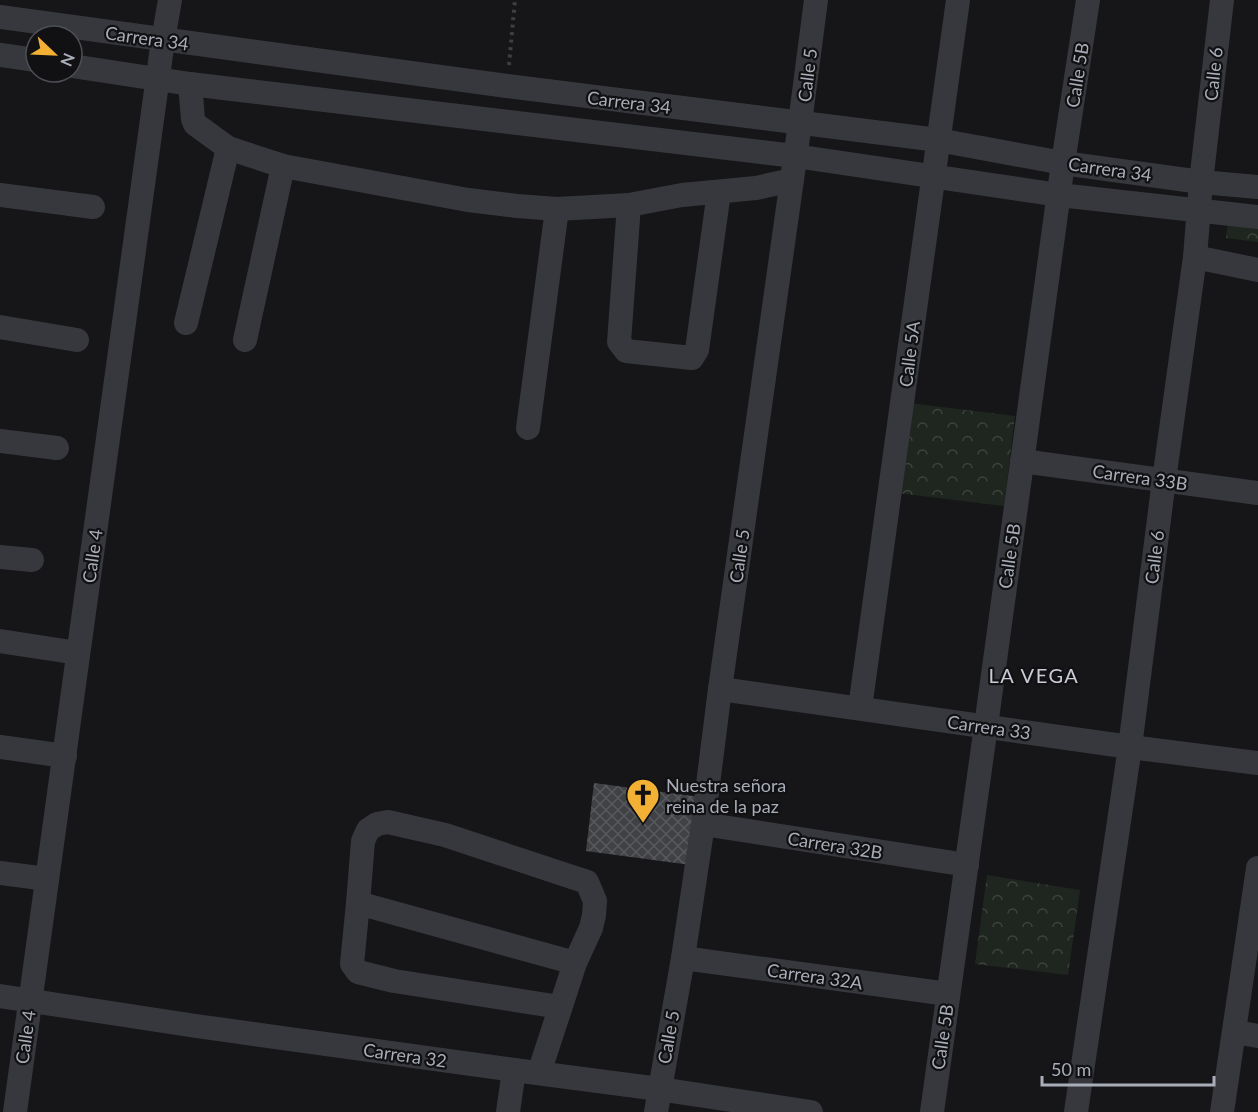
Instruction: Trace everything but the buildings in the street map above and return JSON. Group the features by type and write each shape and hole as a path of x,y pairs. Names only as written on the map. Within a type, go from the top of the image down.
{"street":[{"name":"Calle 4","path":"15,1112 170,0"},
{"name":"Calle 5","path":"657,1100 683,958 703,824 816,0"},
{"name":"Calle 5A","path":"860,708 958,0"},
{"name":"Calle 5B","path":"932,1112 1063,163 1088,0"},
{"name":"Calle 6","path":"1076,1112 1130,747 1195,257 1201,182 1222,0"},
{"name":"Carrera 34","path":"0,17 507,86 938,140 1063,163 1201,182 1258,187"},
{"path":"0,55 24,58"},
{"name":"Carrera 34","path":"84,68 793,168 932,176 1059,195 1258,217"},
{"path":"190,84 195,124 228,148 283,166 468,200 557,209 629,205 682,195 756,188 793,168"},
{"path":"186,323 228,148"},
{"path":"245,340 283,166"},
{"path":"629,205 620,342 626,351 692,358 697,350 719,192"},
{"path":"0,195 93,207"},
{"path":"528,428 557,209"},
{"path":"1195,257 1258,270"},
{"path":"0,327 77,340"},
{"path":"0,441 57,448"},
{"name":"Carrera 33B","path":"1022,461 1258,494"},
{"path":"0,556 32,560"},
{"path":"0,641 78,653"},
{"name":"Carrera 33","path":"720,689 1258,763"},
{"path":"0,747 64,756"},
{"path":"539,1073 561,1007 575,963 591,928 595,901 587,882 445,835 388,822 377,824 368,830 363,841 352,964 358,972 394,981 561,1007"},
{"name":"Carrera 32B","path":"703,824 967,866"},
{"path":"1222,1112 1246,1034 1258,868"},
{"path":"0,873 47,879"},
{"path":"358,903 575,963"},
{"name":"Carrera 32A","path":"683,958 948,994"},
{"name":"Carrera 32","path":"0,996 196,1026 539,1073 657,1100 804,1112"},
{"path":"508,1112 514,1070"}],"path":[{"path":"507,86 515,0"}],"green space":[{"path":"1228,221 1258,223 1258,242 1226,238"},
{"path":"909,403 1015,416 1004,506 897,493"},
{"path":"987,875 1080,890 1068,975 975,964"}],"place":[{"name":"Nuestra señora reina de la paz","path":"643,824"}],"district":[{"name":"LA VEGA","path":"1034,675"}]}
